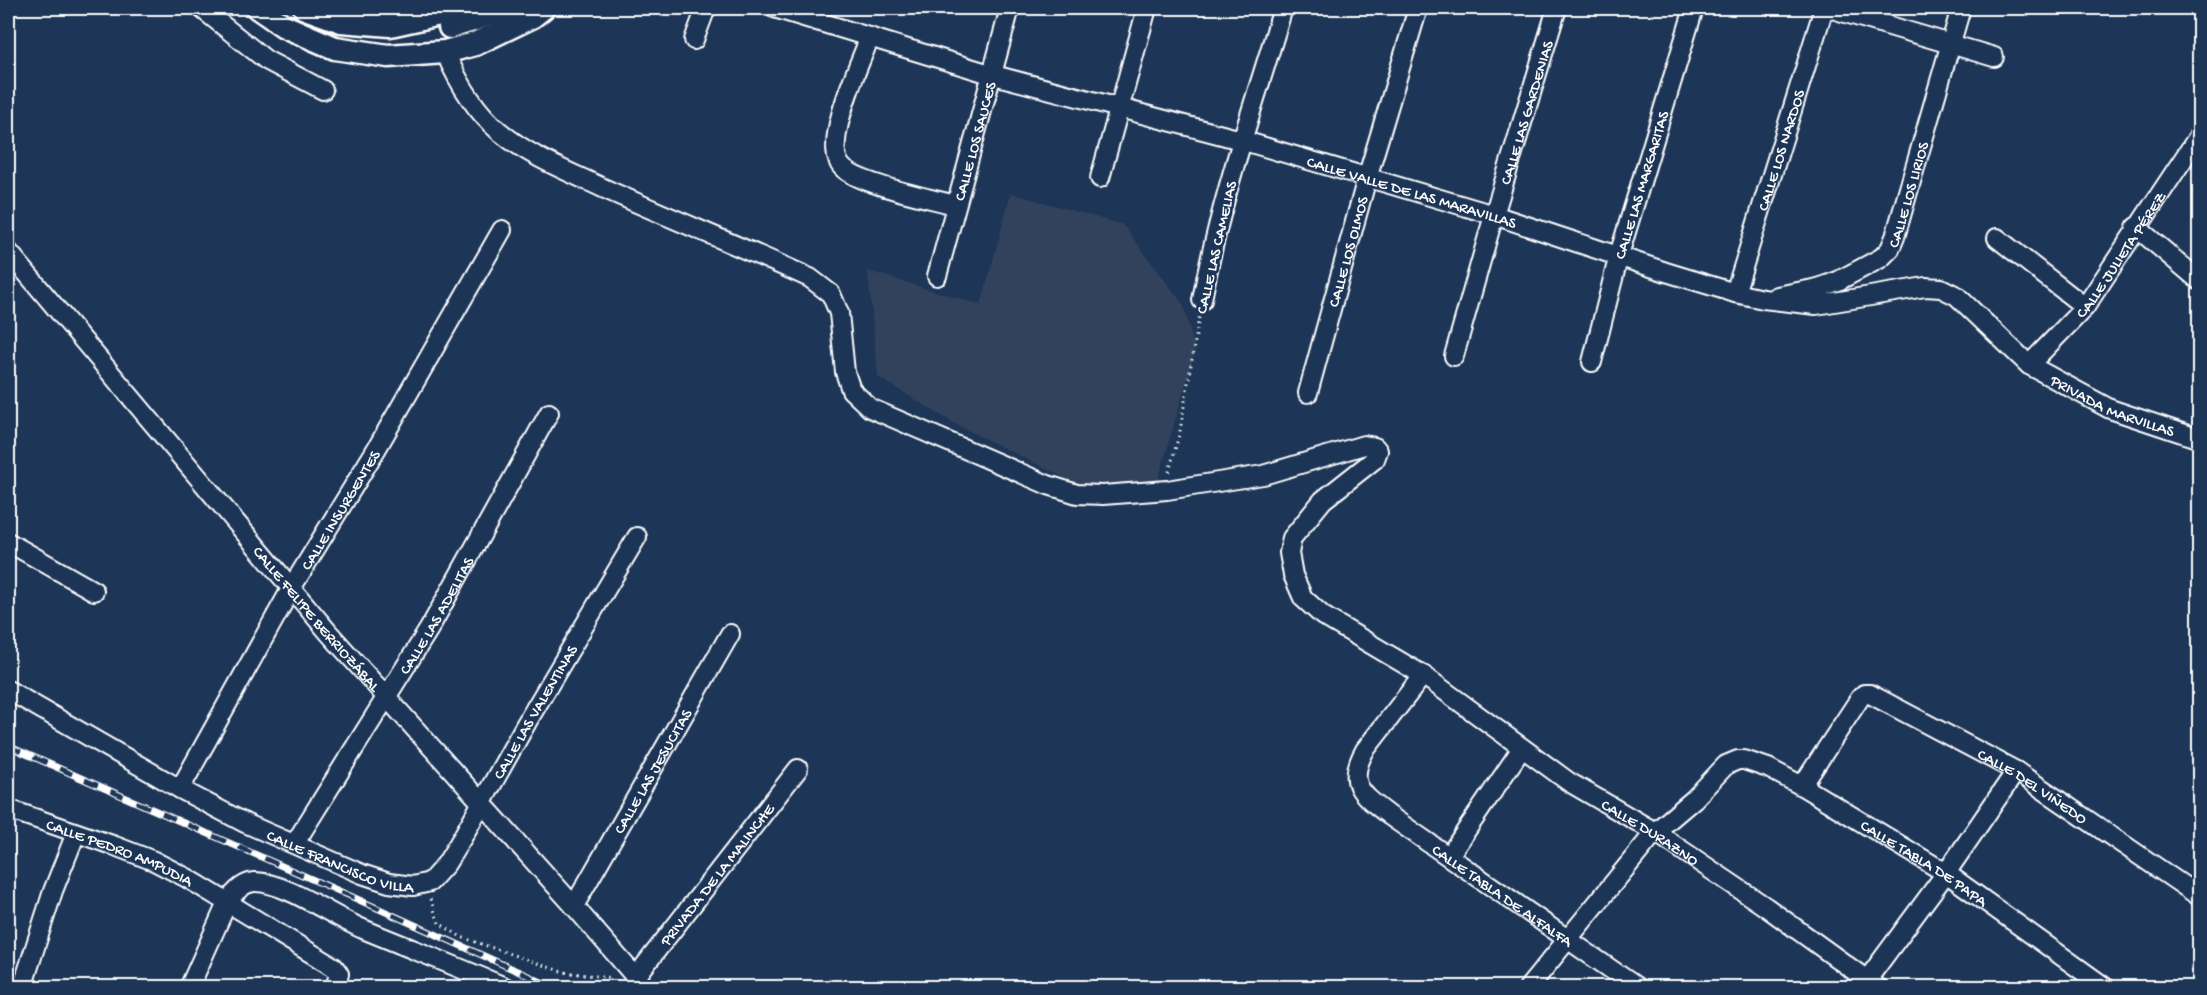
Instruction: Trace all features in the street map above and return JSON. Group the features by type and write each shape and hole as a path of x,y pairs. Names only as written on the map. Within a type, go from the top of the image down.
{"main road":[{"path":"258,8 284,26 335,48 388,56 445,52 475,44 543,8"},
{"path":"305,8 341,21 467,8"},
{"path":"392,16 404,30 433,31 473,20 502,8"}],"street":[{"path":"201,8 266,60 323,90"},
{"path":"694,40 706,8"},
{"name":"CALLE VALLE DE LAS MARAVILLAS","path":"774,8 990,74 1241,140 1494,215 1735,293 1763,299 1816,305 1925,287 1941,288 1957,296 2030,365"},
{"name":"CALLE LOS SAUCES","path":"937,276 990,74 1010,8"},
{"path":"1100,178 1147,8"},
{"name":"CALLE LAS CAMELIAS","path":"1202,300 1211,253 1241,140 1283,8"},
{"name":"CALLE LOS OLMOS","path":"1308,393 1367,178 1418,8"},
{"name":"CALLE LAS GARDENIAS","path":"1454,356 1557,8"},
{"name":"CALLE LAS MARGARITAS","path":"1592,362 1619,255 1694,8"},
{"name":"CALLE LOS NARDOS","path":"1735,293 1824,8"},
{"path":"1829,8 1994,57"},
{"name":"CALLE LOS LIRIOS","path":"1763,299 1828,285 1881,258 1890,249 1961,8"},
{"path":"870,37 835,137 835,155 841,167 866,180 955,205"},
{"path":"445,52 458,83 476,106 497,130 537,158 810,278 831,294 839,313 845,372 851,390 870,408 1038,481 1077,494 1103,495 1167,490"},
{"name":"CALLE JULIETA PÉREZ","path":"2030,365 2085,307 2199,134"},
{"path":"2136,227 2199,281"},
{"name":"CALLE INSURGENTES","path":"180,789 292,587 383,438 502,230"},
{"path":"1997,238 2085,307"},
{"name":"CALLE FELIPE BERRIOZÁBAL","path":"8,255 329,633 574,906 640,983"},
{"name":"PRIVADA MARVILLAS","path":"2030,365 2110,409 2199,439"},
{"name":"CALLE LAS ADELITAS","path":"295,843 429,629 549,413"},
{"name":"CALLE DURAZNO","path":"1167,490 1263,475 1364,445 1375,447 1378,451 1375,459 1323,500 1292,538 1289,553 1293,575 1303,598 1323,616 1423,675 1569,782 1655,832 1766,907 1869,985"},
{"name":"CALLE LAS VALENTINAS","path":"430,882 446,864 637,537"},
{"path":"8,542 94,591"},
{"name":"CALLE LAS JESUCITAS","path":"574,906 730,634"},
{"name":"CALLE TABLA DE ALFALFA","path":"1423,675 1380,729 1358,763 1357,786 1368,799 1638,987"},
{"path":"8,690 180,789"},
{"name":"CALLE DEL VIÑEDO","path":"1802,786 1860,698 1864,694 1870,694 2016,771 2199,897"},
{"path":"1449,856 1522,748"},
{"name":"CALLE TABLA DE PAPA","path":"1655,832 1732,761 1744,760 1802,786 1946,873 2106,987"},
{"name":"PRIVADA DE LA MALINCHE","path":"640,983 798,769"},
{"path":"1869,985 2016,771"},
{"name":"CALLE FRANCISCO VILLA","path":"180,789 245,823 363,874 389,883 413,886 430,882"},
{"name":"CALLE PEDRO AMPUDIA","path":"8,809 154,861 187,878 334,967 339,974 335,987"},
{"path":"1528,987 1655,832"},
{"path":"22,987 53,891 76,833"},
{"path":"189,987 227,903 242,886 253,882 271,884 362,929 507,987"}],"path":[{"name":"CALLE LAS CAMELIAS","path":"1167,490 1170,467 1180,431 1202,300"},
{"name":"CALLE FRANCISCO VILLA","path":"430,882 430,896 439,923 461,938 563,972 640,983"}],"shaded area":[{"path":"1011,193 1123,225 1183,304 1195,351 1157,484 1096,493 955,424 878,377 868,271 981,305"}],"railway":[{"path":"8,746 555,988"}]}
